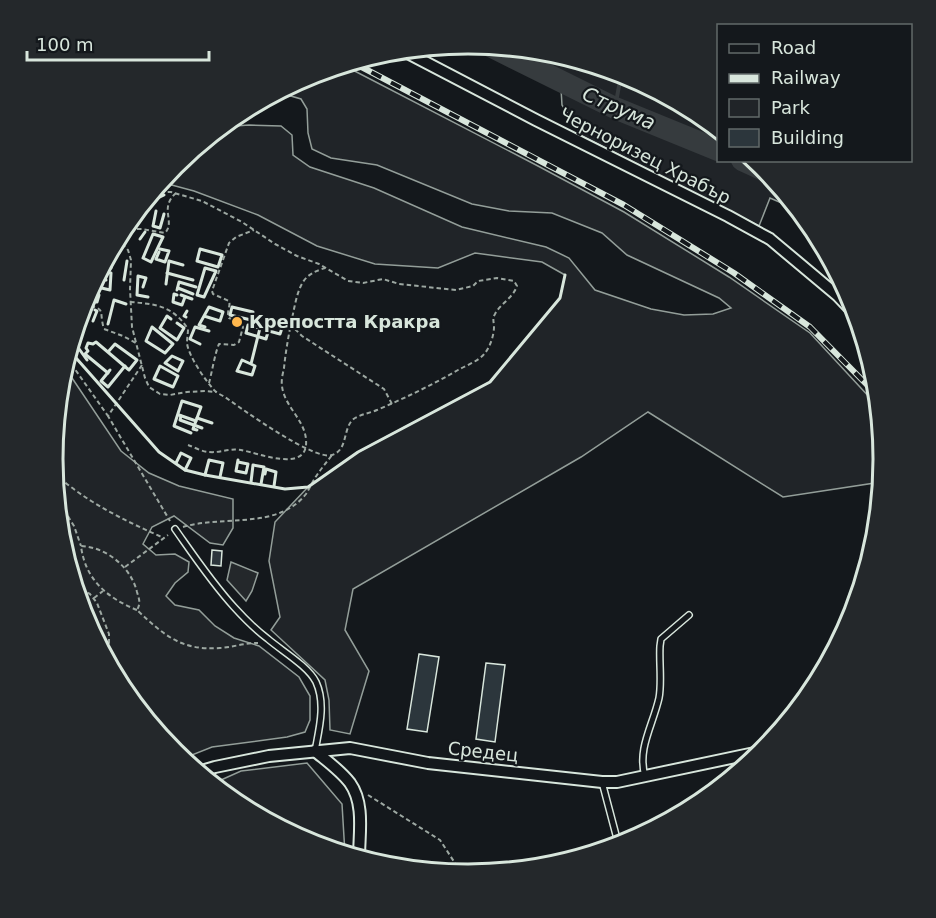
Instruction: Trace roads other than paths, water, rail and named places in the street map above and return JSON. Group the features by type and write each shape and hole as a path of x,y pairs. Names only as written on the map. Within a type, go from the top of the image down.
{"street":[{"name":"Черноризец Храбър","path":"425,56 567,136 770,239 839,297"},
{"name":"Средец","path":"208,769 269,756 350,748 428,763 617,782 743,755"},
{"path":"315,751 351,784 359,804 358,849"}],"lane":[{"path":"176,529 234,607 265,638 307,670 315,681 320,695 321,717 315,751"},
{"path":"645,776 642,765 643,753 659,696 660,646 662,639 689,615"},
{"path":"602,782 616,836"}],"waterway":[{"name":"Струма","path":"511,56 615,108 717,150"},
{"path":"615,108 619,84"}],"railway":[{"path":"363,68 624,205 734,273 810,327 866,384"}],"place":[{"name":"Крепостта Кракра","path":"237,322"}]}
